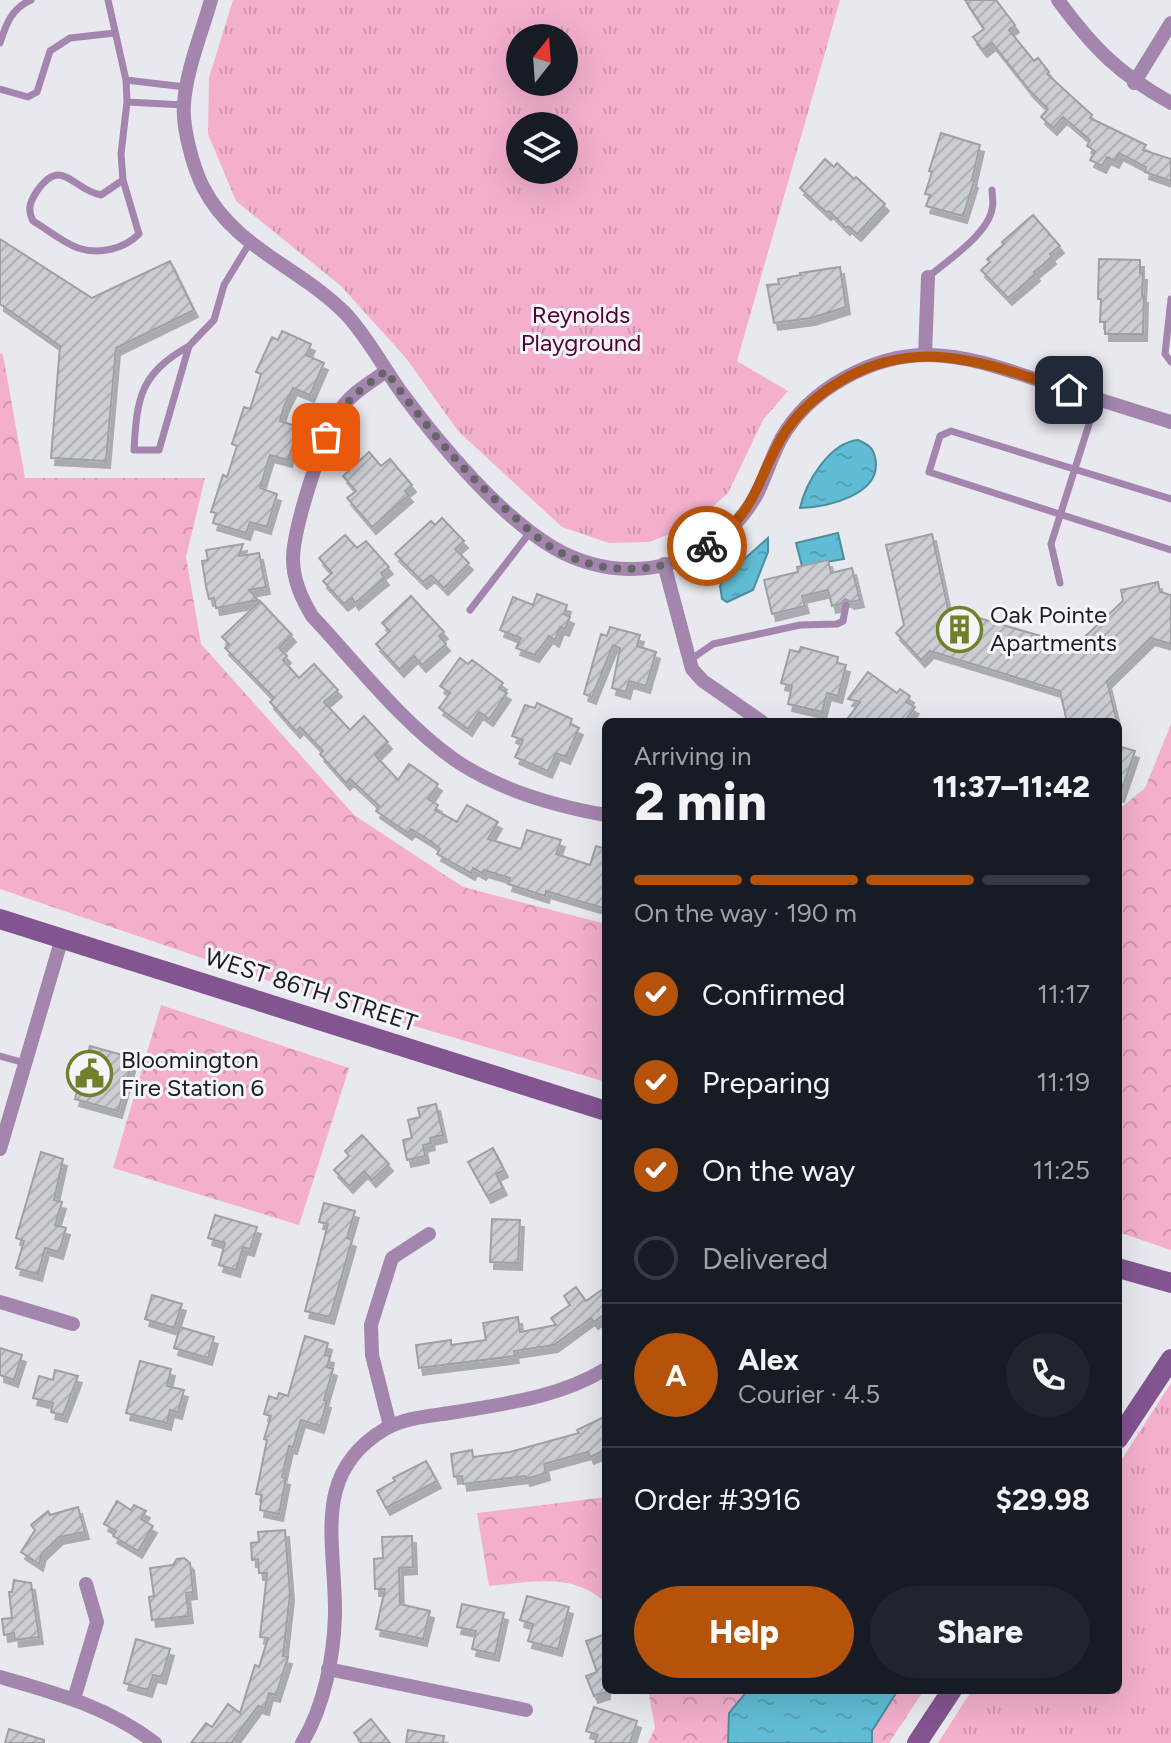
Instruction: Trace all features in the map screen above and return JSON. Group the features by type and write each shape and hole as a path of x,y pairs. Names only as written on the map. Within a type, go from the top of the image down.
{"street":[{"path":"211,0 184,105 192,156 202,186 218,212 249,244 308,282 345,314 443,446 486,492 555,549 604,567 629,569 664,564 700,550 723,535 743,515 782,437 802,411 827,389 855,372 886,360 925,355 951,356 984,363 1171,422"},
{"path":"1058,0 1105,59 1134,83 1171,103"},
{"path":"1134,83 1171,23"},
{"path":"925,355 928,277"},
{"path":"386,371 352,395 333,420 326,437 298,526 293,557 300,595 312,616 424,736 461,764 501,786 534,798 602,814"},
{"path":"664,564 692,669 703,681 756,718"},
{"name":"WEST 86TH STREET","path":"0,919 602,1110"},
{"path":"0,1149 62,938"},
{"path":"390,1426 372,1355 371,1325 392,1258 429,1234"},
{"path":"1122,1269 1171,1283"},
{"path":"0,1302 73,1324"},
{"path":"1122,1433 1171,1359"},
{"path":"302,1743 321,1698 328,1669 335,1617 331,1505 337,1481 350,1459 368,1440 390,1426 414,1418 555,1393 602,1371"},
{"path":"74,1699 97,1622 86,1584"},
{"path":"328,1669 526,1710"},
{"path":"0,1677 74,1699 130,1724 155,1743"},
{"path":"917,1743 949,1694"}],"lane":[{"path":"0,43 13,12 31,0"},
{"path":"108,0 126,80 127,102 121,154 123,180 139,234 130,244 107,250 78,248 33,221 29,213 30,201 47,177 55,174 64,175 91,193 101,195 123,180"},
{"path":"0,89 28,97 37,92 50,51 70,38 115,33"},
{"path":"126,80 188,87"},
{"path":"127,102 184,105"},
{"path":"928,277 973,239 988,220 993,207 992,190"},
{"path":"189,346 159,450 134,450 136,412 145,384 163,361 189,346 214,320 224,285 249,244"},
{"path":"1171,299 1165,354 1171,362"},
{"path":"1060,583 1051,544 1097,399"},
{"path":"1171,499 951,431 940,436 929,472 1171,550"},
{"path":"470,610 531,531"},
{"path":"689,661 713,644 800,625 837,624 843,621 846,605"},
{"path":"0,1056 25,1063"}],"green space":[{"name":"Reynolds Playground","path":"233,0 840,0 737,361 788,391 763,420 728,493 691,526 649,542 609,543 562,527 458,431 406,358 341,286 236,201 208,134 209,78"},
{"path":"0,353 3,355 25,478 205,478 186,557 201,644 354,815 463,887 602,923 602,1081 328,1001 0,889"},
{"path":"1171,724 1171,1250 1122,1233 1122,807 1145,788"},
{"path":"161,1005 349,1068 299,1225 113,1168"},
{"path":"1171,1383 1171,1743 938,1743 969,1694 1122,1694 1122,1459"},
{"path":"602,1497 602,1600 580,1587 551,1581 489,1586 477,1513"},
{"path":"649,1694 745,1694 729,1713 728,1743 648,1743 655,1728"},
{"path":"895,1694 921,1694 889,1743 872,1743 871,1731"}],"water":[{"path":"858,440 869,446 875,457 871,481 862,490 838,501 800,508 820,465 838,448"},
{"path":"838,533 844,559 802,566 796,543"},
{"path":"768,538 768,552 753,590 727,602 722,599 720,586 725,576"},
{"path":"745,1694 895,1694 872,1731 872,1743 728,1743 729,1713"}],"building":[{"path":"965,0 996,0 1015,25 1009,30 1034,61 1038,58 1049,72 1047,74 1092,115 1090,118 1146,145 1143,150 1171,159 1171,181 1145,172 1146,167 1119,153 1115,161 1107,157 1102,166 1090,160 1095,151 1087,146 1090,140 1063,117 1053,128 1041,117 1048,109 992,43 983,50 973,37 984,29"},
{"path":"941,133 980,145 974,181 963,216 926,206 930,195 925,194 932,172 929,171"},
{"path":"825,159 834,167 837,163 854,179 856,177 885,204 857,234 829,211 827,213 800,188"},
{"path":"1033,215 1060,246 1034,272 1036,274 1008,298 981,270 990,262 987,259 1004,244 1002,242"},
{"path":"0,239 92,298 170,261 194,310 116,348 106,461 51,458 60,346 0,304"},
{"path":"1099,259 1140,260 1144,296 1143,334 1105,334 1105,322 1100,322 1101,299 1098,299"},
{"path":"840,267 846,307 811,318 774,323 767,285 779,284 778,279 800,273"},
{"path":"282,331 311,344 306,355 324,363 310,395 293,388 284,406 280,421 299,427 288,460 270,455 260,488 277,494 267,527 250,522 246,533 213,523 216,513 211,512 237,446 232,444 244,407 250,409 261,374 256,372 272,337 278,340"},
{"path":"369,452 381,466 390,459 412,485 405,491 409,495 372,527 347,498 356,491 343,476"},
{"path":"442,518 464,541 455,549 469,563 444,588 431,575 423,582 395,554 431,521 435,525"},
{"name":"Oak Pointe Apartments","path":"932,534 948,609 1075,646 1123,601 1121,590 1158,582 1160,592 1171,595 1171,644 1151,638 1107,681 1116,718 1066,718 1060,691 930,651 921,660 896,633 904,625 886,545"},
{"path":"345,535 357,548 366,541 389,567 381,573 385,578 355,603 352,598 344,604 323,581 332,573 319,558"},
{"path":"243,544 239,556 259,553 266,587 249,590 258,600 216,608 214,598 209,599 206,586 202,561 208,560 206,550"},
{"path":"828,560 831,573 852,568 860,600 851,602 845,599 832,606 828,590 802,596 805,606 772,614 764,580 798,572 797,567"},
{"path":"537,594 567,605 564,614 570,617 565,629 560,627 555,640 549,636 535,655 516,648 521,638 500,630 513,597 533,605"},
{"path":"411,596 444,632 439,636 446,644 422,665 414,656 400,670 376,644 390,631 382,623"},
{"path":"260,601 292,635 279,648 287,656 283,660 299,678 314,664 338,690 324,702 350,730 364,716 388,742 375,755 398,780 409,764 438,784 428,799 438,805 435,810 457,822 467,805 498,822 488,839 521,849 527,830 561,840 556,854 590,865 596,846 602,848 602,908 546,891 545,896 508,884 510,878 484,870 482,873 473,868 471,873 437,854 440,849 432,842 411,829 408,833 376,811 379,806 350,779 346,783 320,754 323,751 300,727 296,731 270,702 274,698 225,648 229,644 222,637"},
{"path":"610,627 640,635 637,646 656,652 646,686 629,681 626,692 612,688 620,648 613,645 592,697 584,694 601,634 607,636"},
{"path":"801,647 838,657 837,663 846,665 838,696 827,693 822,712 788,704 792,686 781,683 790,650 799,652"},
{"path":"460,658 468,664 472,660 483,668 503,683 499,688 507,693 489,719 479,712 468,729 439,708 450,693 440,686"},
{"path":"868,672 897,693 900,689 910,696 906,702 915,707 907,718 848,718 860,702 848,699"},
{"path":"537,703 572,719 570,724 579,728 566,757 556,753 548,771 515,757 523,740 512,736 525,705 535,708"},
{"path":"1122,747 1135,751 1122,789"},
{"path":"90,1046 133,1058 118,1111 75,1099"},
{"path":"436,1104 443,1135 430,1138 431,1143 423,1145 425,1156 407,1160 403,1140 412,1138 408,1120 420,1117 418,1108"},
{"path":"362,1135 389,1164 372,1180 364,1171 349,1186 334,1170 349,1156 345,1151"},
{"path":"493,1148 504,1170 496,1174 503,1188 487,1196 468,1162"},
{"path":"41,1152 63,1159 54,1200 62,1202 55,1225 66,1228 59,1252 45,1248 38,1274 16,1268 24,1241 16,1238"},
{"path":"324,1203 355,1211 347,1238 352,1240 330,1317 305,1311 328,1224 319,1222"},
{"path":"215,1215 257,1227 250,1249 243,1247 236,1270 219,1265 225,1243 208,1238"},
{"path":"492,1219 520,1220 518,1263 490,1262"},
{"path":"576,1287 586,1301 602,1290 602,1316 594,1322 591,1318 554,1345 514,1351 515,1356 419,1368 416,1345 451,1340 451,1345 486,1340 483,1323 518,1317 520,1332 556,1325 551,1318 570,1305 564,1296"},
{"path":"152,1295 182,1304 174,1328 145,1319"},
{"path":"180,1327 214,1337 208,1358 174,1348"},
{"path":"305,1336 328,1343 325,1355 330,1356 327,1367 333,1369 320,1426 301,1420 293,1447 289,1446 282,1477 286,1478 279,1514 260,1510 262,1495 256,1494 267,1440 264,1439 271,1416 264,1414 269,1396 277,1399 279,1393 288,1396"},
{"path":"0,1348 22,1355 14,1380 0,1375"},
{"path":"140,1361 171,1369 167,1386 184,1390 178,1412 170,1410 167,1423 126,1413"},
{"path":"55,1370 78,1376 63,1415 51,1412 53,1403 33,1398 39,1376 53,1380"},
{"path":"602,1418 602,1452 590,1457 588,1452 544,1464 546,1473 526,1479 525,1476 463,1484 462,1476 454,1477 451,1454 472,1450 473,1457 510,1452 579,1433 577,1430"},
{"path":"426,1461 437,1481 386,1508 377,1491 395,1481 393,1478"},
{"path":"117,1501 131,1510 134,1505 146,1511 141,1519 153,1526 138,1551 113,1536 116,1531 104,1524"},
{"path":"78,1507 85,1532 59,1537 42,1553 39,1564 21,1552 35,1530 31,1525 48,1511 50,1515"},
{"path":"285,1530 290,1594 283,1656 288,1657 276,1695 269,1693 265,1708 258,1706 231,1743 191,1743 206,1723 212,1727 228,1704 240,1713 255,1665 259,1667 268,1638 260,1637 267,1573 259,1573 258,1559 252,1560 251,1543 259,1542 258,1532"},
{"path":"412,1536 413,1567 399,1568 400,1604 430,1611 423,1639 376,1629 385,1589 375,1589 374,1559 383,1558 382,1537"},
{"path":"184,1558 190,1563 193,1592 186,1593 189,1616 152,1620 149,1597 154,1596 150,1568 173,1565 177,1559"},
{"path":"14,1580 31,1583 39,1637 15,1640 14,1633 4,1635 2,1619 12,1618 9,1592 12,1592"},
{"path":"527,1596 569,1607 558,1649 528,1641 533,1624 520,1620"},
{"path":"462,1604 504,1613 495,1654 472,1649 476,1631 457,1627"},
{"path":"602,1635 602,1693 594,1696 586,1676 597,1672 586,1641"},
{"path":"136,1639 170,1649 162,1677 153,1675 148,1690 124,1683"},
{"path":"594,1707 637,1721 630,1743 595,1743 598,1735 586,1731"},
{"path":"371,1719 390,1743 362,1743 354,1733"},
{"path":"9,1729 44,1740 44,1743 5,1743"},
{"path":"408,1730 444,1736 443,1743 406,1743"}],"way so far":[{"path":"326,437 333,420 352,395 386,371 443,446 486,492 555,549 604,567 629,569 653,567 682,559 707,546"}],"place":[{"name":"Oak Pointe Apartments","path":"959,629"},
{"name":"Bloomington Fire Station 6","path":"90,1074"}],"route":[{"path":"707,546 743,515 782,437 802,411 827,389 855,372 886,360 925,355 951,356 984,363 1069,390"}]}
